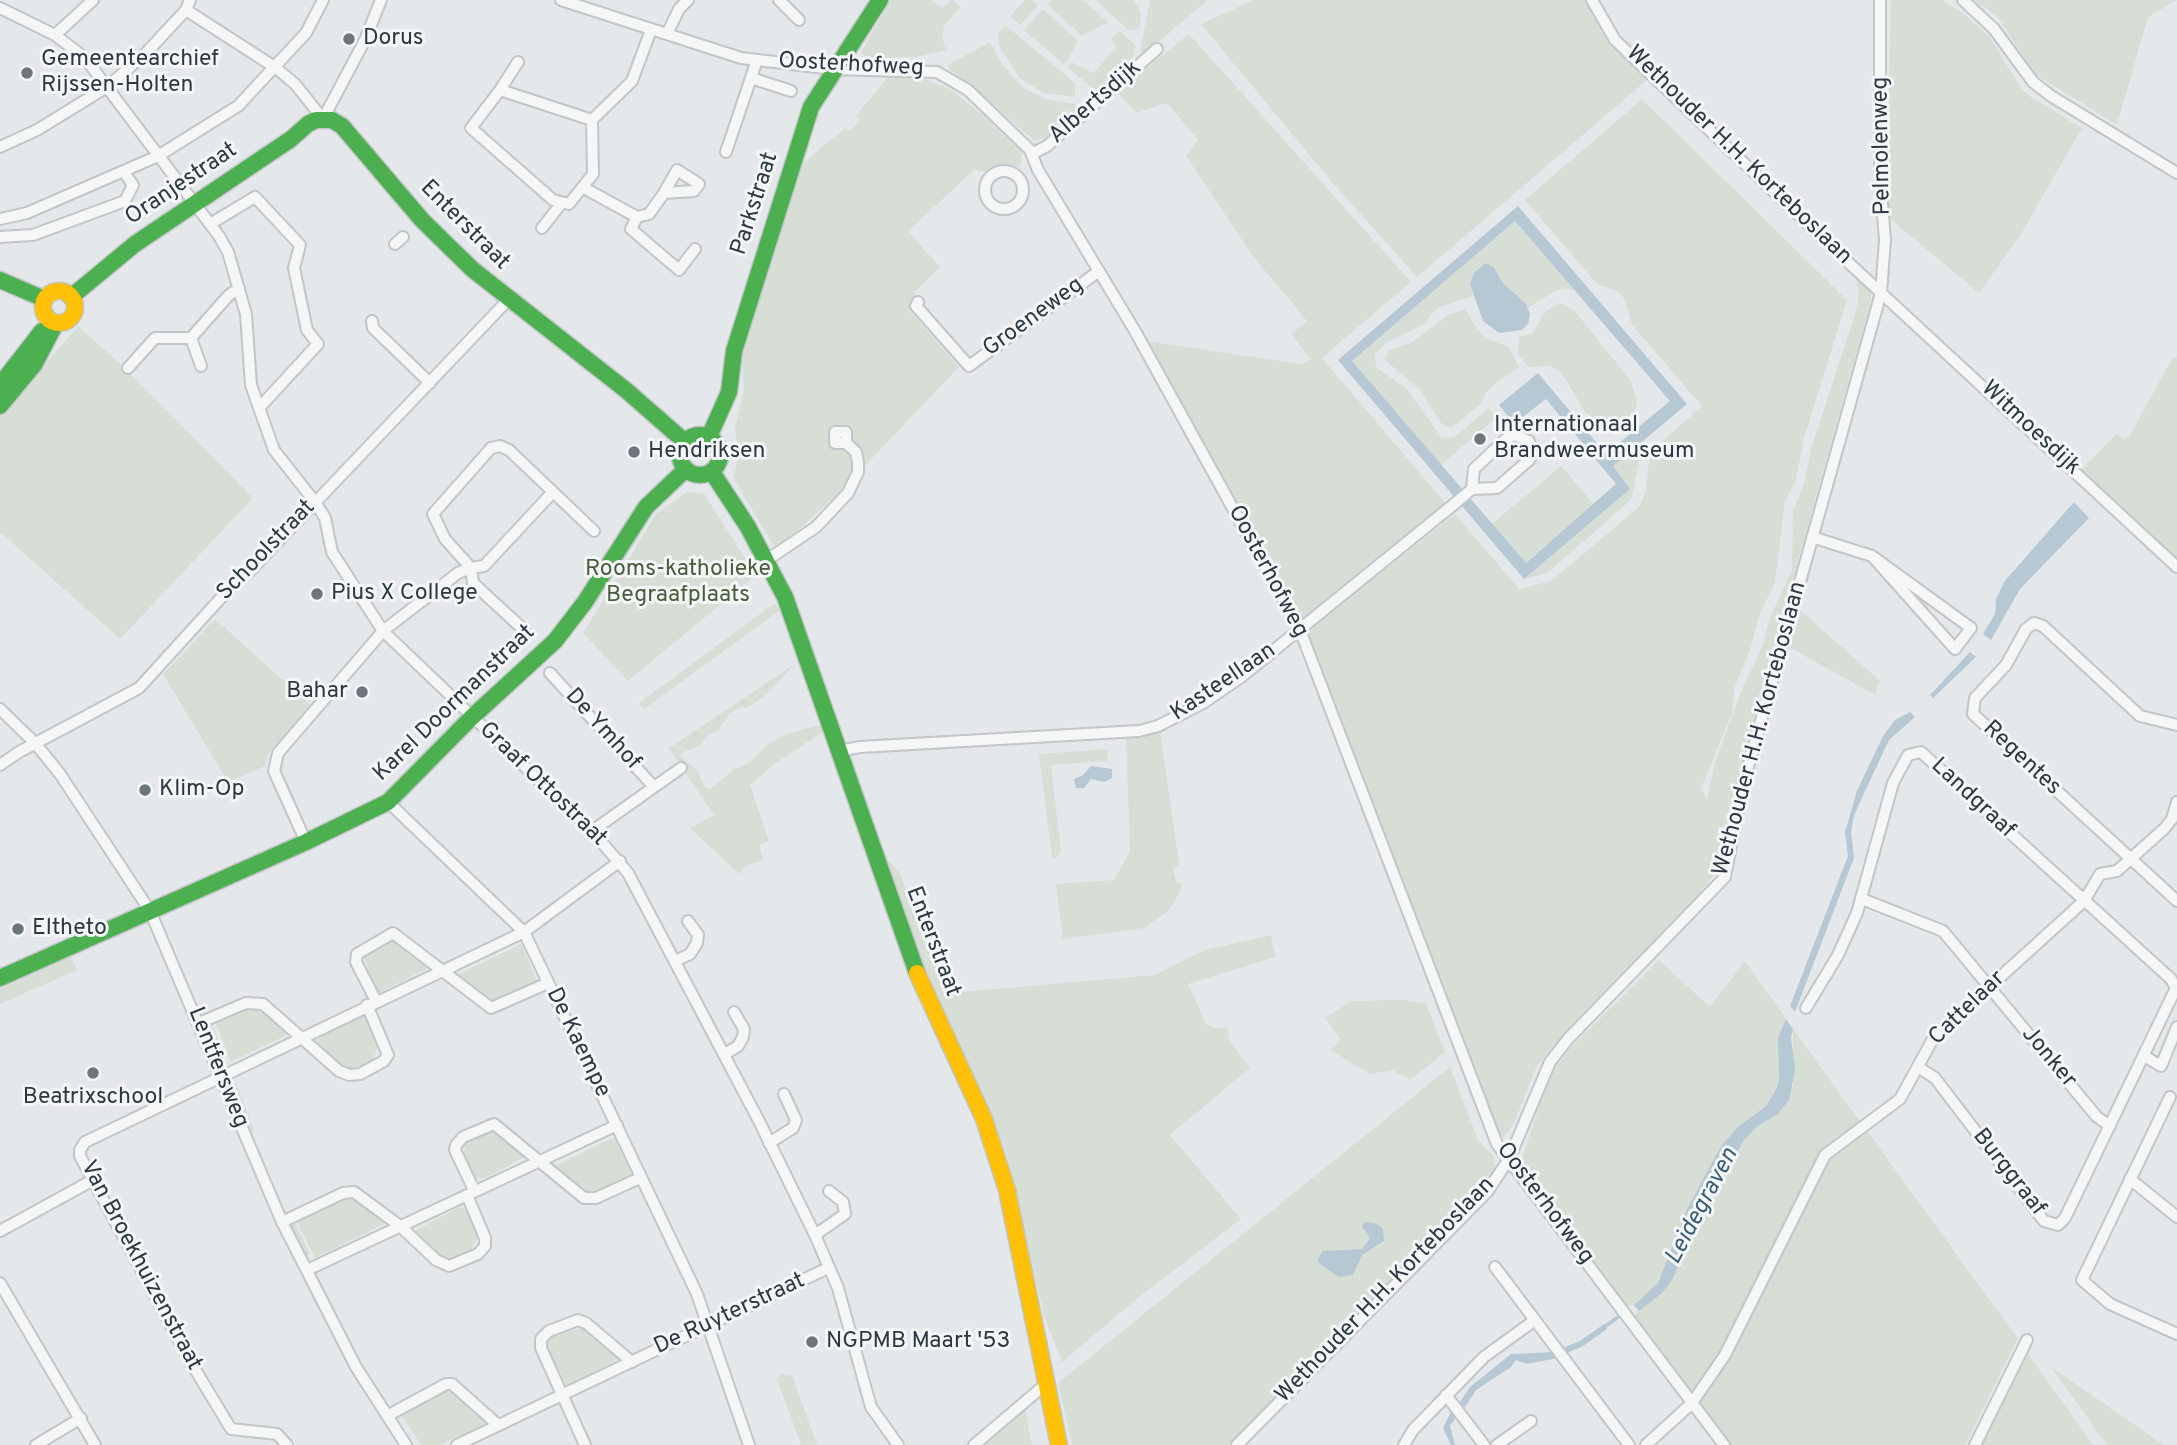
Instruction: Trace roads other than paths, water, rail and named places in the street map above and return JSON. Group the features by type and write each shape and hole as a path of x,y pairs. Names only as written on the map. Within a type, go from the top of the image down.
{"main road":[{"name":"Parkstraat","path":"709,437 729,392 734,351 811,107 833,69 880,0"},
{"name":"Oranjestraat","path":"71,297 135,244 292,139 308,124 323,119"},
{"name":"Enterstraat","path":"323,119 342,126 422,220 508,300 586,358 684,442"},
{"path":"0,280 44,299"},
{"path":"57,291 71,297 74,302 73,315 63,323 52,321 43,312 44,299 57,291"},
{"path":"0,386 52,321"},
{"path":"0,406 34,365 52,321"},
{"path":"696,435 709,437 720,453 712,472 698,476 685,470 679,456 684,442 696,435"},
{"name":"Karel Doormanstraat","path":"0,978 306,842 388,802 569,625 646,507 672,479 685,470"},
{"name":"Enterstraat","path":"712,472 767,560 796,624 908,953 976,1099 998,1160 1059,1445"}],"street":[{"path":"55,35 93,0"},
{"path":"0,219 27,213 158,156 238,106 306,33 323,0"},
{"path":"0,147 18,140 107,87 146,53 188,5 295,84 323,119 365,40 381,0"},
{"name":"Oosterhofweg","path":"561,0 667,34 677,40 757,60 833,69 937,72 976,97 1032,154 1038,170 1099,271 1300,630 1489,1126 1509,1160 1724,1445"},
{"path":"667,34 678,9 688,0"},
{"path":"779,0 799,20"},
{"name":"Wethouder H.H. Korteboslaan","path":"1237,1445 1487,1192 1509,1160 1546,1069 1562,1046 1725,877 1743,785 1881,293 1615,40 1592,0"},
{"name":"Pelmolenweg","path":"1880,0 1880,178 1885,240 1881,293"},
{"path":"1963,0 1994,29 2033,82 2051,96 2177,173"},
{"name":"Graaf Ottostraat","path":"0,8 55,35 85,58 228,252 246,314 251,385 274,450 325,518 332,552 383,631 620,861 725,1054 815,1235 838,1288 871,1407 898,1445"},
{"path":"517,62 471,128 553,200 569,204 593,174 592,120 632,81 651,30"},
{"name":"Albertsdijk","path":"1015,174 1032,154 1047,146 1157,49"},
{"path":"726,152 757,60"},
{"path":"751,78 791,91"},
{"path":"500,90 592,120"},
{"path":"0,237 33,235 125,201 133,185 124,172"},
{"path":"584,188 637,217 649,214 664,194"},
{"path":"209,224 255,197 300,245 294,268 307,330 318,344 259,408"},
{"path":"542,228 562,204"},
{"path":"637,217 631,229 678,270 695,249"},
{"name":"Groeneweg","path":"918,302 916,306 969,366 1099,271"},
{"path":"128,368 155,338 191,338 228,296 239,288"},
{"name":"Witmoesdijk","path":"1881,293 2177,567"},
{"name":"Schoolstraat","path":"0,765 139,688 240,577 250,571 508,300"},
{"path":"372,321 373,328 430,383"},
{"path":"191,338 201,366"},
{"name":"Kasteellaan","path":"839,751 860,747 1139,731 1175,718 1203,703 1300,630 1472,489 1497,488 1529,460 1533,453 1529,442 1515,435 1506,439 1474,469 1472,489"},
{"path":"767,560 816,527 848,493 858,472 858,462 856,453 846,443"},
{"path":"525,631 473,583 471,568 446,539 433,514 491,448 500,446 509,450 594,531"},
{"path":"306,842 274,771 276,756 383,631 458,573 484,566 552,493"},
{"path":"1812,537 1872,556 1971,628 1955,649 1872,556"},
{"name":"Regentes","path":"2130,859 1973,714 1975,698 2006,665 2029,625 2038,624 2140,716 2177,725"},
{"name":"De Ymhof","path":"550,673 654,787"},
{"name":"Lentfersweg","path":"0,709 36,743 92,820 150,911 282,1222 333,1325 406,1445"},
{"name":"Landgraaf","path":"1807,1008 1838,955 1862,899 1889,791 1908,755 1918,752 2084,901"},
{"name":"De Ymhof","path":"592,831 681,768"},
{"name":"De Kaempe","path":"388,802 524,932 710,1324 749,1445"},
{"name":"Cattelaar","path":"1646,1445 1692,1403 1725,1355 1825,1155 1900,1099 1934,1037 2084,901 2100,874 2117,871 2164,829 2172,819 2177,802"},
{"path":"2130,859 2177,901"},
{"name":"Van Broekhuizenstraat","path":"287,1445 277,1434 231,1429 190,1361 80,1156 85,1142 301,1036 524,932 620,861"},
{"path":"1862,899 1940,928 1989,986"},
{"name":"Burggraaf","path":"1918,1067 1935,1078 2044,1221 2051,1226 2064,1220 2175,994 2175,984 2084,901"},
{"path":"675,961 690,954 697,943 698,934 688,921"},
{"path":"199,1023 246,1003 263,1004 339,1070 349,1075 360,1074 384,1061 388,1055 356,962 357,954 393,933 491,1008 548,982"},
{"name":"Jonker","path":"1989,986 2097,1117 2110,1126"},
{"path":"725,1054 738,1046 743,1037 744,1029 734,1012"},
{"path":"2144,1056 2161,1066 2177,1027"},
{"path":"769,1143 793,1128 796,1120 784,1094"},
{"path":"2170,1097 2082,1280 2110,1304 2176,1332"},
{"path":"282,1222 342,1193 354,1192 400,1226 436,1260 449,1266 462,1263 478,1254 485,1246 485,1238 455,1150 456,1145 463,1137 494,1124 590,1200 640,1178"},
{"path":"307,1270 617,1125"},
{"path":"2130,1179 2177,1217"},
{"path":"0,1231 93,1180"},
{"path":"815,1235 845,1214 843,1202 829,1191"},
{"path":"1495,1267 1629,1445"},
{"name":"De Ruyterstraat","path":"457,1445 828,1268"},
{"path":"0,1283 95,1445"},
{"name":"De Ruyterstraat","path":"562,1395 541,1348 541,1339 549,1331 578,1320 586,1323 632,1362"},
{"path":"1404,1445 1446,1395 1484,1357 1535,1320"},
{"path":"1975,1445 2027,1340"},
{"path":"974,1445 1047,1383"},
{"path":"387,1416 446,1384 452,1384 498,1425"},
{"path":"562,1395 585,1445"},
{"path":"1446,1395 1485,1445"},
{"path":"36,1445 81,1418"},
{"path":"1497,1445 1531,1421"}],"water":[{"path":"1518,206 1687,404 1613,466 1630,489 1524,579 1338,360","holes":["1515,221 1670,401 1606,454 1538,373 1499,405 1514,424 1546,399 1616,484 1526,563 1352,361"]},
{"path":"1486,263 1494,268 1503,283 1526,304 1530,314 1528,324 1522,330 1499,333 1483,321 1470,284 1474,273"},
{"path":"2074,502 2089,518 2020,589 1991,640 1983,634 1995,614 1996,599 2004,582"},
{"path":"1970,652 1976,657 1933,698 1930,695"},
{"path":"1910,712 1915,717 1889,740 1854,815 1851,832 1854,858 1795,1012 1790,1006 1848,856 1845,832 1857,791 1883,736 1895,720"},
{"path":"1091,766 1112,769 1112,778 1105,782 1091,779 1084,788 1076,788 1074,779 1083,775"},
{"path":"1786,1019 1793,1029 1791,1037 1795,1070 1789,1100 1778,1114 1756,1127 1744,1140 1711,1195 1672,1280 1662,1293 1639,1311 1634,1305 1658,1283 1687,1209 1721,1146 1739,1126 1765,1107 1774,1093 1779,1081 1778,1038"},
{"path":"1365,1222 1377,1224 1383,1229 1384,1241 1362,1255 1353,1275 1339,1277 1321,1265 1317,1260 1323,1251 1362,1249 1370,1238 1362,1226"},
{"path":"1604,1324 1607,1329 1583,1346 1565,1354 1561,1349 1580,1341"},
{"path":"1554,1352 1558,1358 1527,1364 1516,1360 1511,1367 1476,1390 1465,1407 1460,1402 1470,1387 1511,1354"},
{"path":"1452,1410 1457,1416 1450,1426 1455,1445 1451,1445 1443,1428"}],"waterway":[{"name":"Leidegraven","path":"1603,1328 1618,1317"}],"place":[{"name":"Dorus","path":"349,39"},
{"name":"Gemeentearchief Rijssen-Holten","path":"27,73"},
{"name":"Internationaal Brandweermuseum","path":"1480,439"},
{"name":"Hendriksen","path":"634,452"},
{"name":"Pius X College","path":"317,594"},
{"name":"Bahar","path":"362,692"},
{"name":"Klim-Op","path":"145,790"},
{"name":"Eltheto","path":"18,929"},
{"name":"Beatrixschool","path":"93,1073"},
{"name":"NGPMB Maart '53","path":"812,1342"}],"park label":[{"name":"Rooms-katholieke Begraafplaats","path":"678,583"}]}
